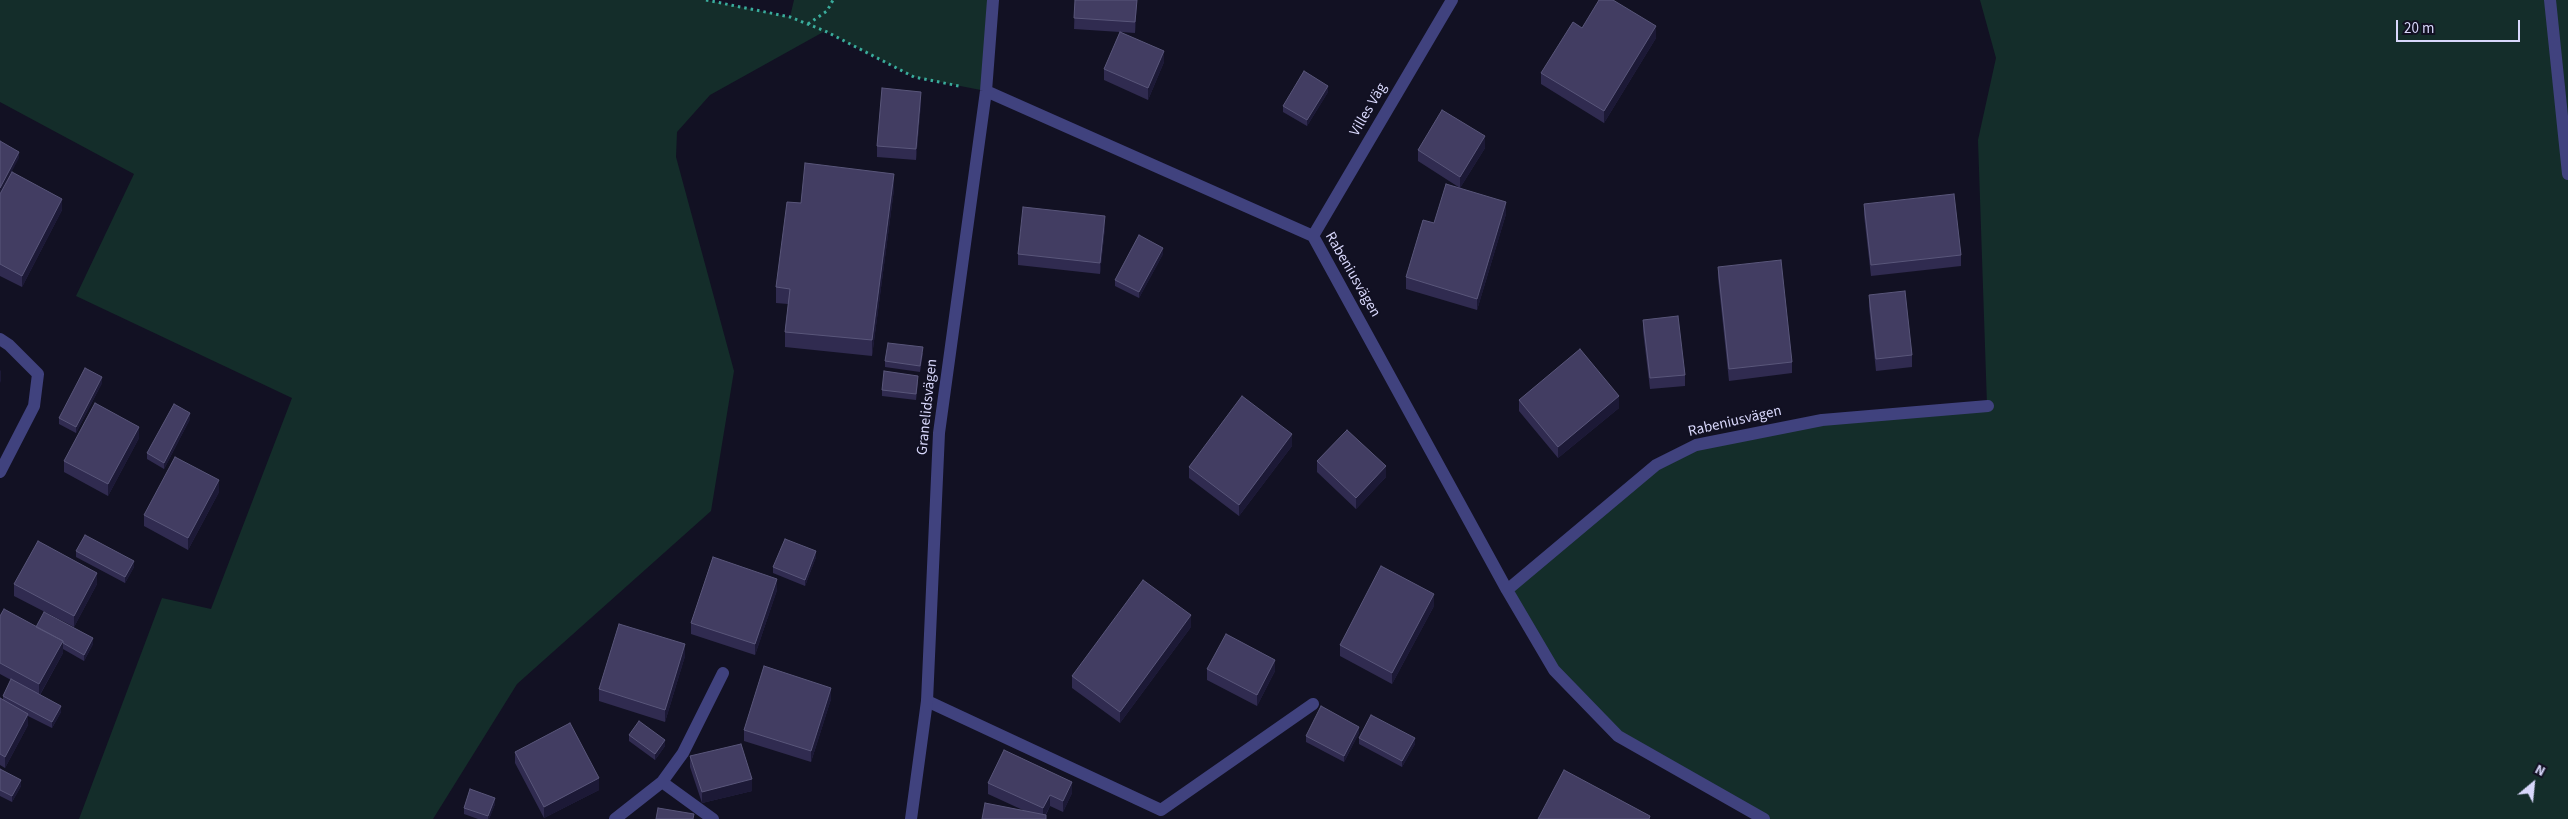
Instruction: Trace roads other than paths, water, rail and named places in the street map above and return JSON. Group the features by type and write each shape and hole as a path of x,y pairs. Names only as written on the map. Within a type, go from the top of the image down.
{"street":[{"name":"Granelidsvägen","path":"911,819 927,701 939,433 986,92 994,0"},
{"name":"Villes Väg","path":"1313,236 1452,0"},
{"path":"2550,0 2568,174"},
{"name":"Rabeniusvägen","path":"986,92 1313,236 1507,590 1554,670 1618,736 1764,819"},
{"path":"0,339 10,345 38,374 34,406 0,472"},
{"name":"Rabeniusvägen","path":"1507,590 1656,465 1696,445 1822,420 1988,406"},
{"path":"615,819 662,782 683,753 723,673"},
{"path":"927,701 1160,810 1313,704"},
{"path":"662,782 713,819"}]}
